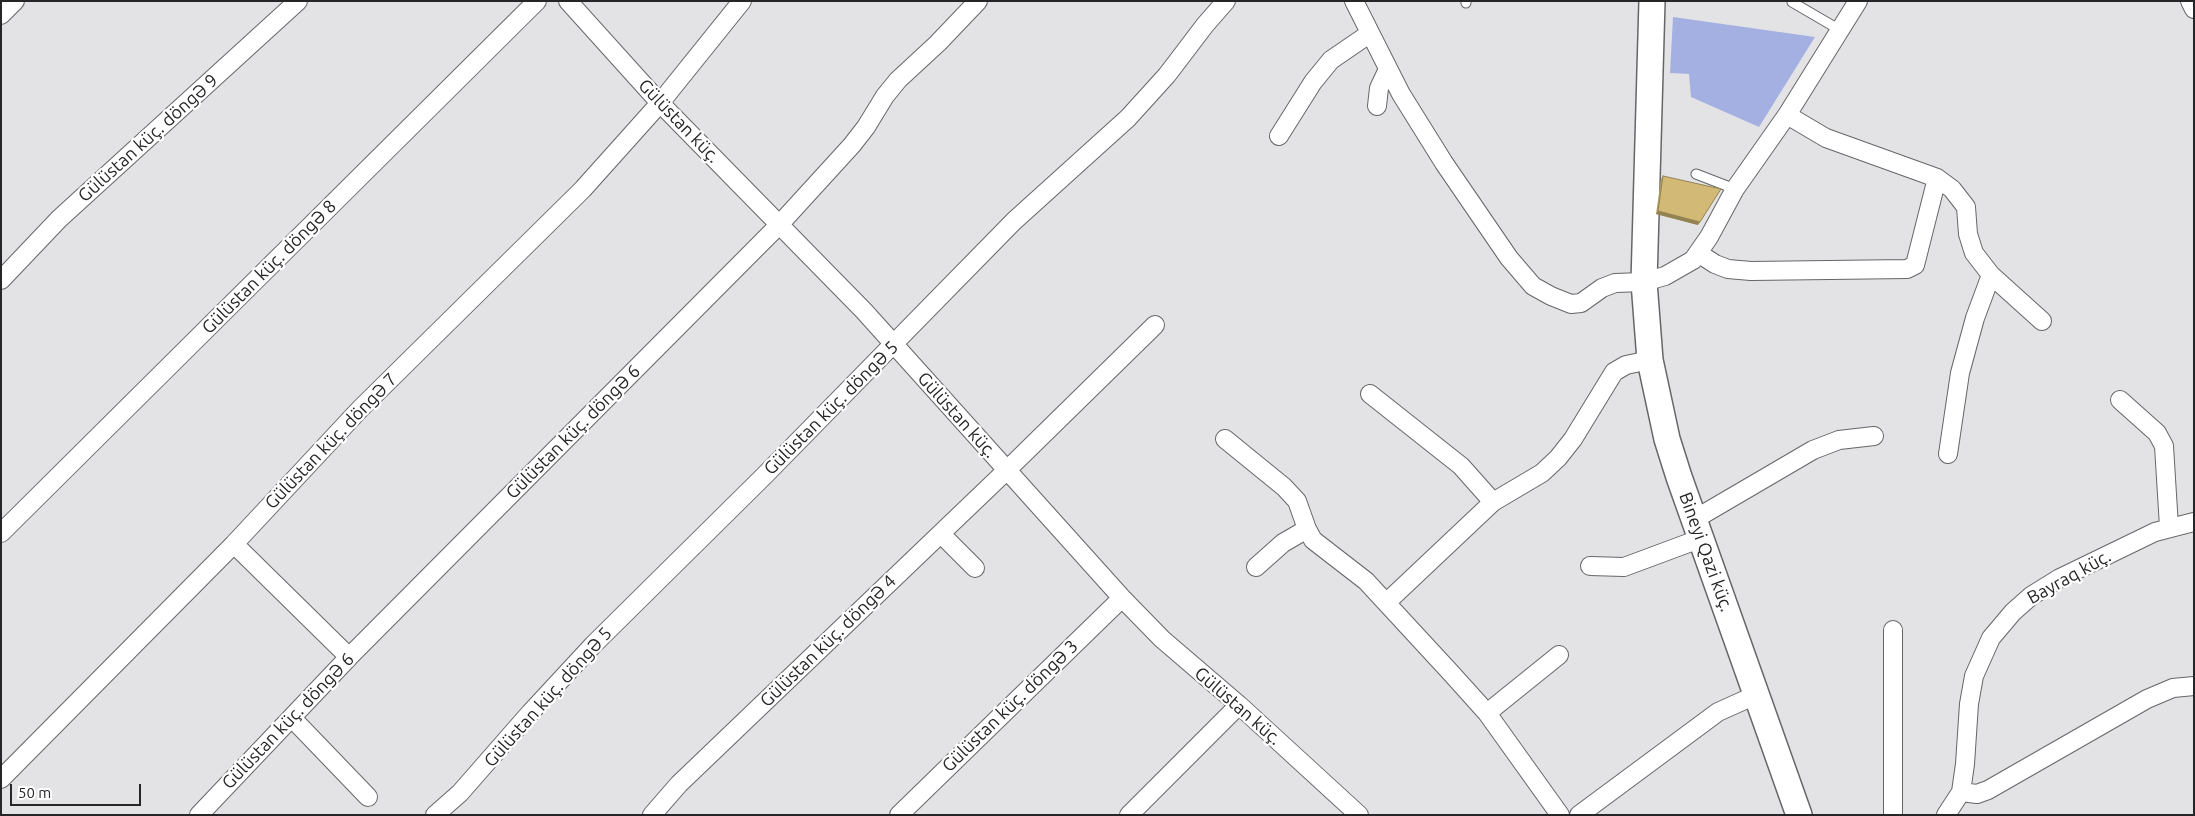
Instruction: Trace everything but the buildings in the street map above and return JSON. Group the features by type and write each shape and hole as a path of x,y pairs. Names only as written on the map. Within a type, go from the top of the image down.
{"main road":[{"name":"Bineyi Qazi küç.","path":"1652,1 1644,282 1650,360 1668,439 1799,815"}],"street":[{"path":"1,15 15,1"},
{"name":"Gülüstan küç. döngə 9","path":"1,280 59,219 298,1"},
{"name":"Gülüstan küç. döngə 8","path":"1,533 537,1"},
{"name":"Gülüstan küç.","path":"568,1 660,103 894,344 1122,598 1162,639 1239,705 1359,815"},
{"name":"Gülüstan küç. döngə 7","path":"1,778 234,544 360,409 583,189 660,103 742,1"},
{"name":"Gülüstan küç. döngə 6","path":"199,815 349,656 780,225 852,145 898,80 938,43 978,1"},
{"name":"Gülüstan küç. döngə 5","path":"435,815 486,765 530,713 593,645 764,476 1014,221 1128,118 1167,76 1205,24 1226,1"},
{"path":"1354,1 1401,94 1444,163 1509,258 1533,286 1550,296 1571,304 1581,303 1602,288 1615,283 1644,282 1665,276 1685,265 1698,253 1735,190 1788,115 1858,1"},
{"path":"2190,1 2194,9"},
{"path":"1280,136 1313,82 1331,60 1369,34"},
{"path":"1377,106 1379,88 1388,69"},
{"path":"1788,115 1826,138 1937,178 1952,189 1966,206 1970,244 1974,253 1992,275 2042,321"},
{"path":"1698,253 1715,264 1728,269 1751,271 1907,269 1915,265 1937,178"},
{"path":"1948,454 1960,373 1975,318 1992,275"},
{"name":"Gülüstan küç. döngə 4","path":"652,815 679,784 941,534 1155,325"},
{"path":"1388,602 1493,502 1542,473 1558,458 1573,439 1614,372 1626,365 1650,360"},
{"path":"1370,394 1462,466 1493,502"},
{"path":"2120,400 2157,433 2164,446 2169,527"},
{"path":"1590,566 1624,567 1698,529 1813,450 1839,440 1874,436"},
{"path":"1225,439 1284,487 1297,501 1313,540 1366,581 1388,602 1487,713 1560,815"},
{"name":"Bayraq küç.","path":"1946,815 1961,792 1966,764 1969,704 1974,676 1991,638 2013,612 2038,592 2060,578 2155,532 2194,522"},
{"path":"1256,567 1283,544 1307,529"},
{"path":"941,534 974,568"},
{"path":"234,544 349,656"},
{"name":"Gülüstan küç. döngə 3","path":"899,815 1122,598"},
{"path":"1893,630 1893,815"},
{"path":"1487,713 1558,654"},
{"path":"1961,792 1977,794 1988,790 2147,699 2173,688 2194,686"},
{"path":"1579,815 1718,712 1758,694"},
{"path":"1129,815 1239,705"},
{"path":"292,718 368,797"}],"lane":[{"path":"1792,2 1840,30"},
{"path":"1696,174 1735,190"}],"shaded area":[{"path":"1673,17 1815,37 1759,127 1691,97 1689,74 1670,73"}]}
